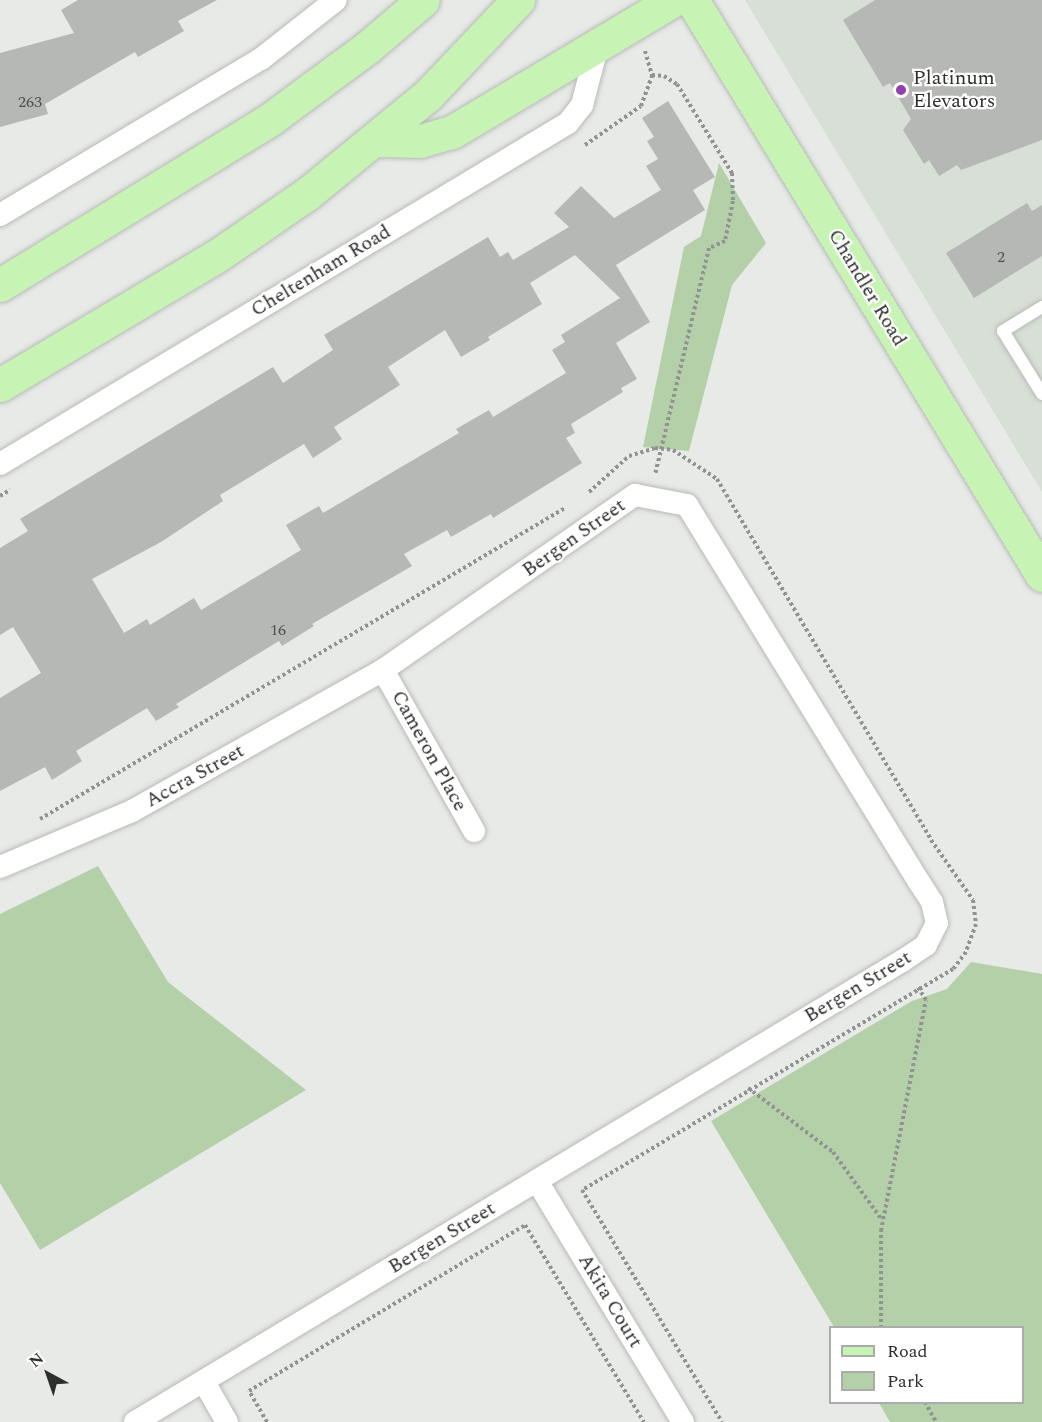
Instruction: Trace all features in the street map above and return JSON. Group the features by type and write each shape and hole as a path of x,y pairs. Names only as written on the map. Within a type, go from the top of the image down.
{"main road":[{"path":"0,385 261,228 378,140 462,62 518,0"},
{"path":"378,140 436,139 673,0"},
{"name":"Chandler Road","path":"692,0 1042,575"},
{"path":"0,285 272,118 334,74 422,1"}],"street":[{"path":"0,215 261,59 336,0"},
{"name":"Cheltenham Road","path":"0,464 568,123 582,105 598,44"},
{"name":"Bergen Street","path":"135,1422 902,961 926,945 937,923 932,902 687,505 635,495 384,670"},
{"name":"Cameron Place","path":"384,670 474,831"},
{"name":"Accra Street","path":"0,867 132,811 384,670"},
{"name":"Akita Court","path":"537,1181 683,1422"},
{"path":"204,1382 227,1422"}],"lane":[{"path":"1042,306 1003,331 1042,394"}],"path":[{"path":"614,128 641,106 652,75 633,24"},
{"path":"651,498 660,448 709,248 725,241 733,201 732,173 677,84 664,76 652,75"},
{"path":"583,497 630,456 660,448 673,450 717,479 932,840 973,900 976,924 966,952 953,969 918,987 582,1190 722,1422"},
{"path":"33,823 114,778 573,504"},
{"path":"881,1326 883,1220 926,1000 902,961"},
{"path":"732,1062 748,1089 833,1152 883,1220"},
{"path":"267,1422 249,1391 525,1225 644,1422"},
{"path":"926,1404 936,1422"}],"shaded area":[{"path":"745,0 1042,0 1042,492"}],"green space":[{"path":"719,163 766,243 732,285 689,451 643,447 684,247 701,236"},
{"path":"98,866 168,982 306,1090 40,1250 0,1183 0,914"},
{"path":"971,962 1042,974 1042,1422 890,1422 880,1404 1024,1404 1024,1326 833,1326 711,1121 912,1001 947,989"}],"building":[{"path":"78,0 217,0 178,21 184,31 138,57 135,52 45,104 48,114 0,127 0,53 74,33 61,10"},
{"path":"875,0 1042,0 1042,140 961,170 957,165 939,176 929,160 924,164 903,130 911,119 890,83 883,87 843,20"},
{"path":"668,101 715,177 693,190 705,210 616,265 650,322 616,343 637,379 621,388 623,392 571,424 575,433 566,438 582,463 493,518 491,514 451,537 447,530 404,554 412,566 312,624 314,626 282,646 279,641 176,704 179,707 156,721 147,708 76,751 82,761 52,780 45,767 0,791 0,698 41,673 13,627 0,635 0,548 28,531 20,519 273,367 283,383 333,350 324,335 488,237 500,257 508,252 513,260 569,227 554,213 581,186 614,218 661,190 646,166 658,159 647,141 654,137 642,118","holes":["575,255 620,298 561,335 565,342 552,350 566,373 493,417 489,410 456,429 459,433 323,513 319,506 286,525 301,550 201,610 194,598 150,625 147,619 124,633 92,579 161,542 223,501 220,495 304,444 313,458 342,439 334,427 400,385 388,367 445,330 461,357 490,340 488,337 542,304 530,283"]},
{"path":"1027,203 1032,211 1042,205 1042,256 974,298 946,253"}],"place":[{"name":"Platinum Elevators","path":"901,90"}]}
